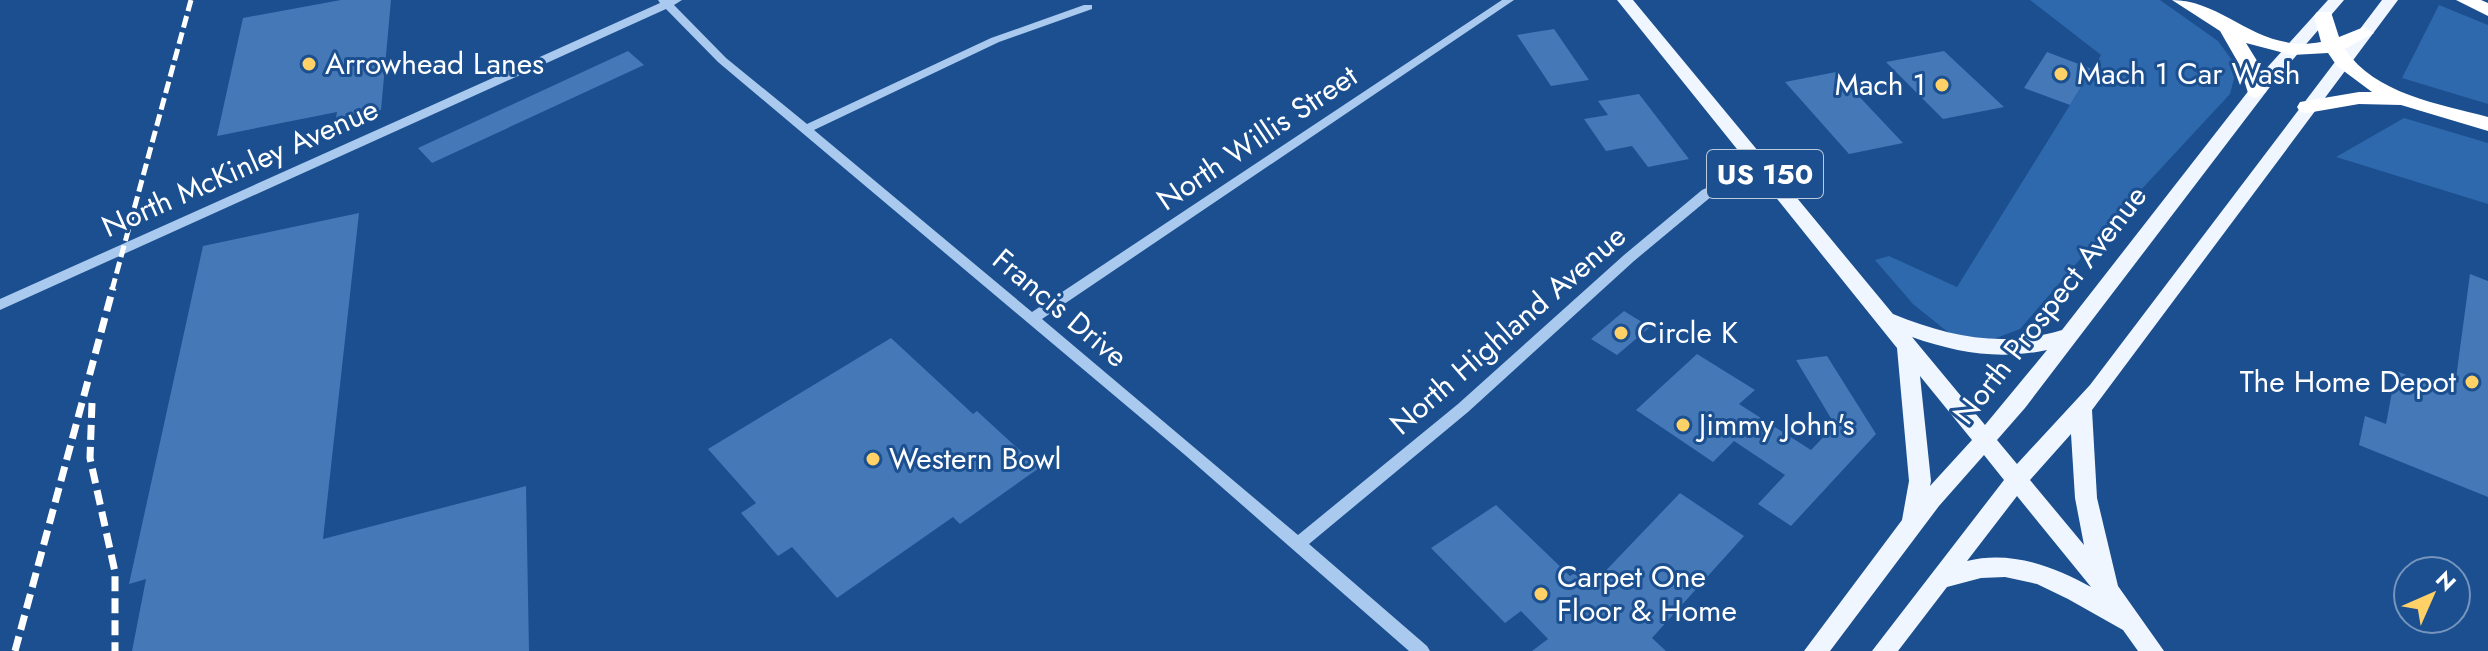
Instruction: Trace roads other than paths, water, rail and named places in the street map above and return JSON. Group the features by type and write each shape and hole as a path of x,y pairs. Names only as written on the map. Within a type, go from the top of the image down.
{"highway":[{"path":"2181,0 2229,31 2293,49 2337,55 2371,83 2413,102 2488,124"},
{"path":"2465,0 2488,10"},
{"path":"2324,16 2337,55"},
{"path":"2229,31 2249,64 2256,92"},
{"path":"2337,55 2364,33"},
{"path":"2307,107 2359,98 2413,102"}],"main road":[{"name":"US 150","path":"1625,0 1906,348 2017,479"},
{"name":"North Prospect Avenue","path":"1816,651 1912,523 1984,442 2070,335 2256,92 2336,0"},
{"path":"2364,33 2390,0"},
{"path":"1884,651 2017,479 2062,427 2082,410 2307,107 2337,55"},
{"path":"1883,318 1941,340 1984,349 2022,349 2070,335"},
{"path":"1906,348 1920,462 1919,497 1912,523"},
{"path":"2082,410 2082,456 2089,516 2097,553 2116,601"},
{"path":"2017,479 2116,601 2152,651"},
{"path":"1939,580 1989,567 2021,569 2071,589 2129,623"}],"street":[{"name":"North Willis Street","path":"1033,318 1509,0"},
{"name":"Francis Drive","path":"668,2 722,60 1033,318 1421,651"},
{"name":"North McKinley Avenue","path":"0,305 668,2"},
{"path":"807,129 995,40 1088,7"},
{"name":"North Highland Avenue","path":"1297,545 1463,408 1629,258 1707,193 1734,180 1765,174"}],"railway":[{"path":"112,290 191,0"},
{"path":"15,651 113,288"},
{"path":"92,403 90,458 115,572 115,651"}],"place":[{"name":"Arrowhead Lanes","path":"309,64"},
{"name":"Mach 1 Car Wash","path":"2061,74"},
{"name":"Mach 1","path":"1942,85"},
{"name":"Circle K","path":"1621,333"},
{"name":"The Home Depot","path":"2472,382"},
{"name":"Jimmy John's","path":"1683,425"},
{"name":"Western Bowl","path":"873,459"},
{"name":"Carpet One Floor & Home","path":"1541,594"}]}
